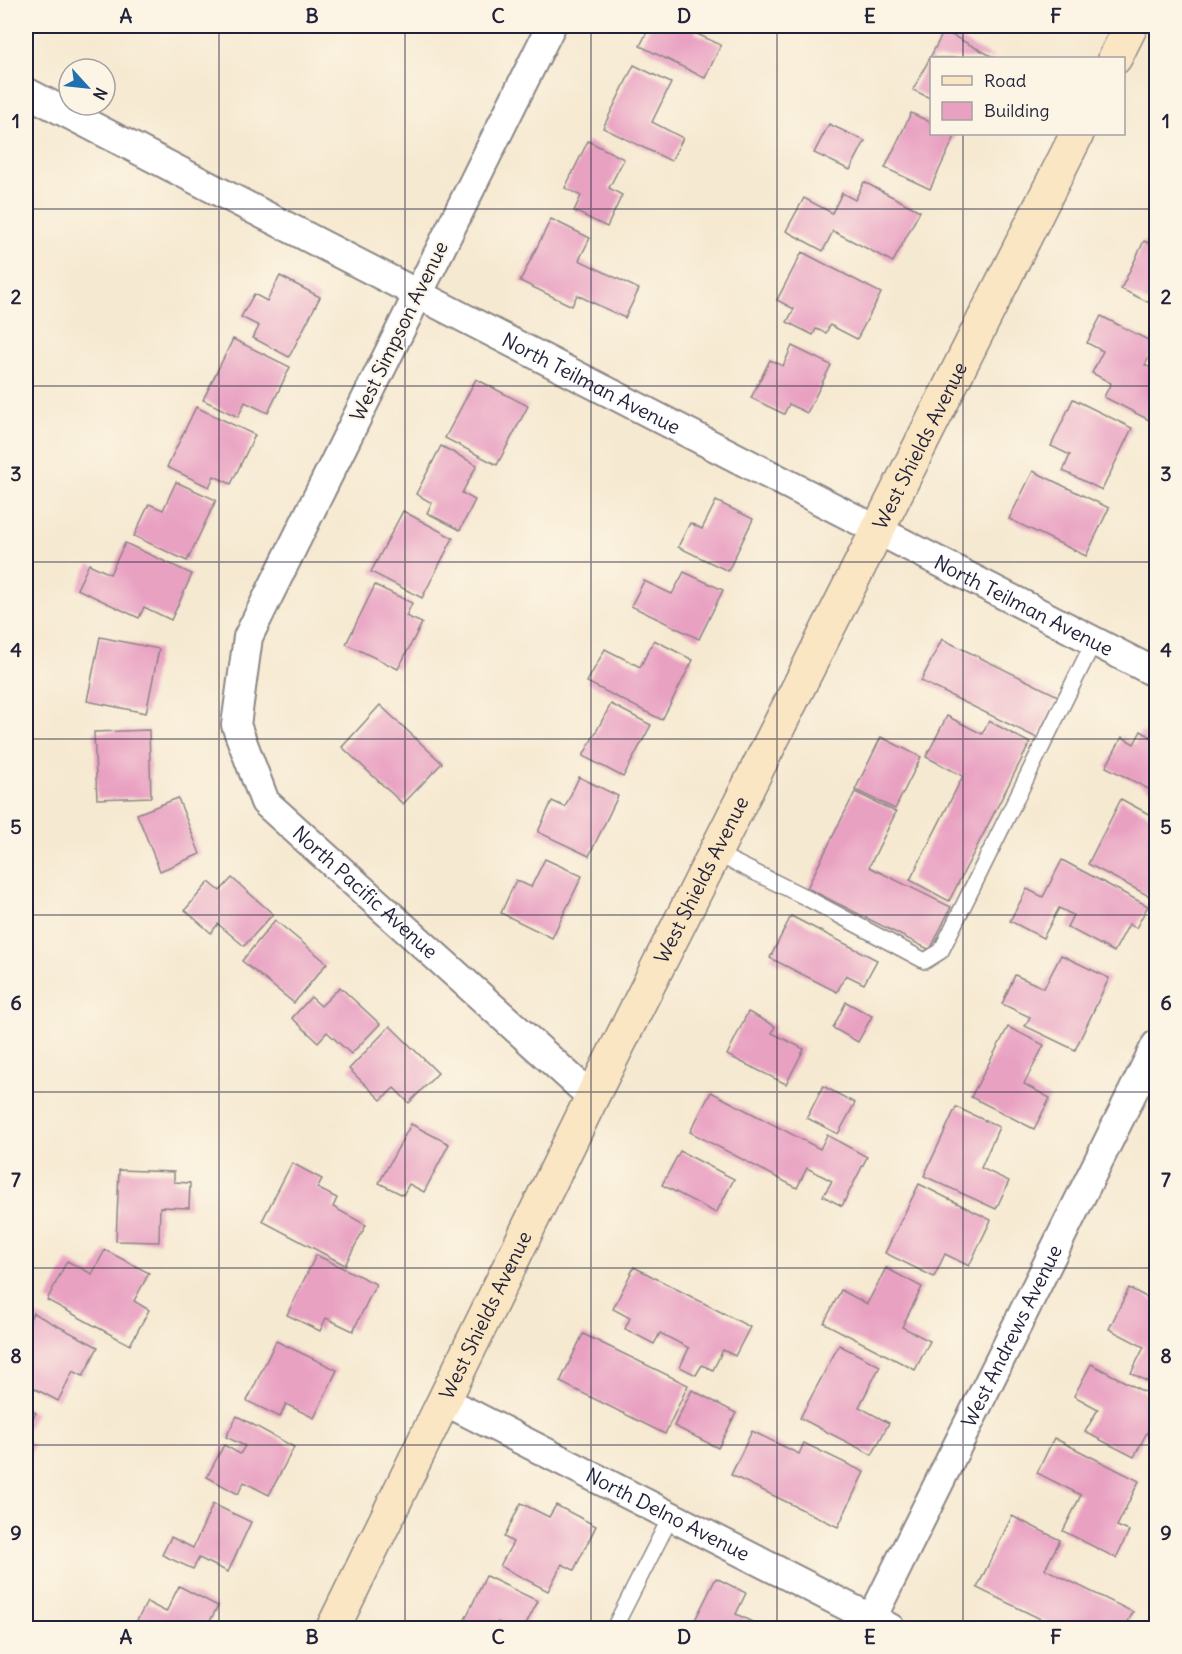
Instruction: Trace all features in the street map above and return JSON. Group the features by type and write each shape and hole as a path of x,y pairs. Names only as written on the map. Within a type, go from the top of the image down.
{"main road":[{"path":"1116,57 1131,26"},
{"name":"West Shields Avenue","path":"333,1629 446,1401 592,1096 1076,135"}],"street":[{"name":"West Simpson Avenue","path":"248,637 551,26"},
{"name":"North Teilman Avenue","path":"26,92 418,292 876,532 1156,673"},
{"name":"North Pacific Avenue","path":"248,637 236,725 265,802 592,1096"},
{"name":"West Andrews Avenue","path":"876,1625 1156,1045"},
{"name":"North Delno Avenue","path":"446,1401 671,1516 876,1625"}],"lane":[{"path":"715,853 801,895 925,961 941,951 1094,641"},
{"path":"614,1629 671,1516"}],"building":[{"path":"650,26 698,26 695,33 721,45 705,78 640,46"},
{"path":"944,31 993,57 930,57"},
{"path":"930,58 930,98 913,90"},
{"path":"634,65 671,83 652,122 683,138 671,161 603,128"},
{"path":"911,113 930,122 930,135 956,135 930,189 885,168"},
{"path":"829,124 865,141 850,170 814,153"},
{"path":"588,141 624,159 609,188 622,195 607,227 574,211 581,196 565,188"},
{"path":"864,182 920,211 893,262 833,231 823,251 786,231 804,198 832,213 842,193 855,200"},
{"path":"551,219 590,238 579,260 639,289 625,318 577,295 572,306 520,281"},
{"path":"1144,241 1156,247 1156,306 1121,289"},
{"path":"802,252 881,293 857,339 830,325 826,333 816,329 813,335 787,322 794,309 777,300"},
{"path":"280,276 320,297 289,357 253,338 259,326 241,317 254,294 267,301"},
{"path":"1101,316 1156,344 1145,365 1156,371 1155,423 1104,397 1111,383 1092,373 1103,351 1087,343"},
{"path":"233,339 290,367 268,413 245,402 238,417 203,400"},
{"path":"792,346 831,365 807,413 789,404 784,414 751,398 770,360 783,366"},
{"path":"476,379 528,406 497,465 445,438"},
{"path":"1073,399 1132,428 1102,490 1063,471 1070,455 1051,446"},
{"path":"196,407 255,435 231,484 214,476 209,487 167,467"},
{"path":"441,446 477,465 462,493 475,500 460,530 427,513 432,503 416,494"},
{"path":"1033,471 1109,508 1086,556 1009,519"},
{"path":"176,482 216,500 187,561 134,536 149,504 163,510"},
{"path":"716,501 753,519 728,571 678,547 690,523 702,529"},
{"path":"403,511 453,538 422,598 371,572"},
{"path":"125,543 192,574 171,620 144,607 139,618 77,589 89,564 110,574"},
{"path":"684,572 723,590 699,639 631,606 644,581 672,594"},
{"path":"375,585 412,603 406,616 422,623 398,669 346,644"},
{"path":"100,637 159,649 146,713 87,701"},
{"path":"942,639 1058,696 1037,738 921,681"},
{"path":"654,640 693,660 662,720 587,682 605,649 640,667"},
{"path":"611,704 651,725 623,777 583,756"},
{"path":"380,705 442,763 403,804 342,747"},
{"path":"947,716 982,734 989,721 1030,743 949,901 910,880 963,776 926,757"},
{"path":"149,730 151,797 97,799 94,732"},
{"path":"1141,731 1156,740 1156,793 1106,767 1122,737 1134,744"},
{"path":"881,737 921,757 895,809 855,790"},
{"path":"579,777 618,796 589,856 538,832 552,801 565,807"},
{"path":"855,792 896,812 869,867 951,907 930,950 807,888"},
{"path":"178,798 200,854 160,871 137,814"},
{"path":"1121,799 1156,818 1156,883 1149,896 1088,864"},
{"path":"545,859 582,876 552,938 501,913 516,880 531,887"},
{"path":"1062,860 1148,906 1136,928 1129,924 1114,952 1067,927 1073,915 1059,908 1043,938 1010,921 1027,889 1043,897"},
{"path":"232,878 273,914 244,946 218,924 211,933 185,910 209,882 220,891"},
{"path":"791,916 877,960 864,984 846,975 837,992 770,958"},
{"path":"275,920 327,963 294,1003 242,961"},
{"path":"1061,955 1109,978 1075,1050 1025,1026 1030,1017 1002,1004 1015,975 1044,988"},
{"path":"340,987 380,1024 351,1054 327,1032 318,1042 292,1018 311,997 321,1006"},
{"path":"846,1002 872,1016 858,1042 833,1028"},
{"path":"748,1012 775,1026 772,1033 804,1049 786,1084 727,1055"},
{"path":"390,1026 438,1073 409,1103 394,1088 381,1100 349,1069"},
{"path":"1008,1027 1044,1045 1024,1084 1050,1098 1034,1129 971,1097"},
{"path":"823,1086 855,1103 838,1134 807,1118"},
{"path":"711,1092 820,1149 827,1135 867,1157 842,1206 823,1196 832,1181 807,1168 797,1188 690,1132"},
{"path":"956,1107 999,1127 981,1168 1009,1181 996,1209 924,1176"},
{"path":"411,1124 449,1144 424,1192 409,1184 403,1195 379,1183"},
{"path":"680,1151 734,1179 716,1213 662,1185"},
{"path":"292,1163 322,1179 317,1188 337,1198 333,1207 366,1225 345,1265 262,1221"},
{"path":"119,1170 174,1172 174,1182 190,1183 189,1208 160,1207 159,1242 116,1241"},
{"path":"919,1184 991,1220 969,1266 945,1254 934,1277 885,1253"},
{"path":"105,1250 149,1273 134,1301 149,1310 130,1345 47,1300 67,1261 92,1274"},
{"path":"316,1255 376,1284 353,1331 326,1318 320,1331 287,1315"},
{"path":"634,1267 750,1327 735,1356 723,1350 713,1370 702,1365 696,1375 680,1367 689,1348 660,1333 654,1344 625,1329 630,1318 613,1309"},
{"path":"886,1268 922,1287 902,1327 930,1341 915,1370 824,1323 841,1290 867,1304"},
{"path":"1129,1288 1156,1302 1156,1386 1131,1373 1144,1347 1109,1329"},
{"path":"33,1313 98,1347 83,1376 73,1371 58,1401 26,1384 26,1327"},
{"path":"583,1334 688,1385 665,1434 560,1382"},
{"path":"276,1341 337,1370 314,1418 286,1404 280,1417 247,1401"},
{"path":"839,1345 880,1366 859,1407 889,1423 872,1455 800,1418"},
{"path":"1091,1364 1156,1398 1156,1415 1134,1457 1085,1432 1098,1409 1074,1396"},
{"path":"692,1390 736,1413 718,1448 674,1426"},
{"path":"26,1407 36,1413 26,1431"},
{"path":"237,1416 294,1447 269,1495 244,1482 238,1494 207,1477 224,1445 240,1454 245,1446 226,1437"},
{"path":"752,1431 799,1454 804,1443 864,1472 838,1527 731,1475"},
{"path":"1054,1438 1139,1481 1117,1526 1129,1531 1116,1558 1063,1531 1081,1495 1037,1473"},
{"path":"26,1441 34,1445 26,1461"},
{"path":"521,1503 549,1517 556,1505 596,1526 574,1570 562,1564 548,1591 500,1566 513,1542 504,1537"},
{"path":"213,1504 251,1522 228,1572 199,1558 193,1569 162,1555 171,1537 193,1548"},
{"path":"1012,1516 1060,1540 1045,1569 1133,1612 1125,1628 1059,1628 977,1588"},
{"path":"486,1576 538,1601 524,1628 511,1628 498,1622 495,1628 461,1628"},
{"path":"716,1578 746,1593 736,1614 764,1628 691,1628"},
{"path":"179,1586 218,1606 206,1628 133,1628 147,1602 166,1612"}]}
